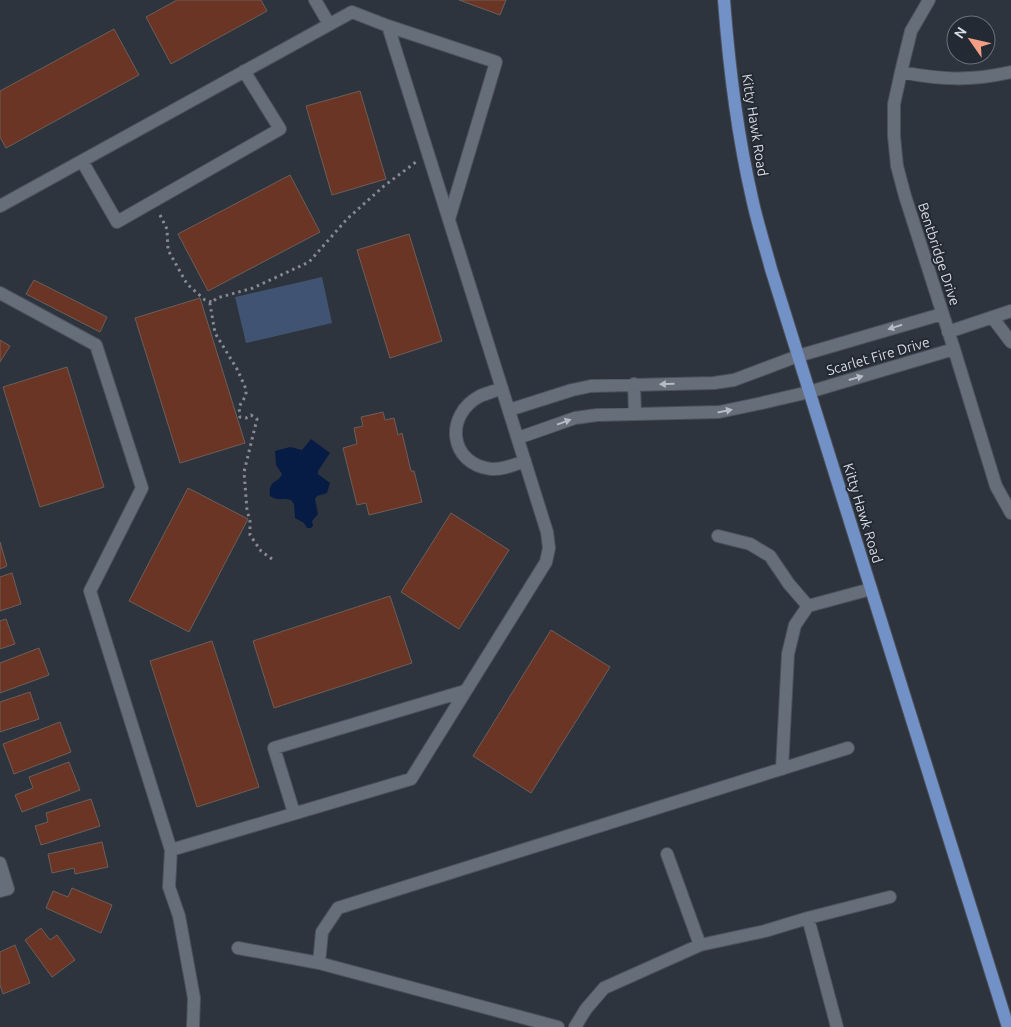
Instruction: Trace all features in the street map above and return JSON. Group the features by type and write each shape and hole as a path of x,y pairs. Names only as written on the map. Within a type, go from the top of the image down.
{"main road":[{"name":"Kitty Hawk Road","path":"724,0 728,54 738,131 752,200 798,356 1008,1027"}],"street":[{"path":"316,0 329,24"},
{"name":"Bentbridge Drive","path":"930,0 911,31 894,104 894,136 897,166 996,486 1011,513"},
{"path":"0,206 352,12 496,62 449,219"},
{"path":"171,850 411,779 546,562 550,548 547,532 518,438 388,26"},
{"path":"82,160 117,222 280,129 244,71"},
{"path":"901,72 941,79 993,76 1011,72"},
{"path":"0,293 96,345 142,488 90,592 171,850 169,886 179,916 194,998 193,1027"},
{"path":"948,332 1011,310"},
{"name":"Scarlet Fire Drive","path":"509,410 591,386 714,383 727,381 798,356 942,314"},
{"path":"992,317 1011,342"},
{"name":"Scarlet Fire Drive","path":"518,438 575,418 598,415 718,412 810,392 954,349"},
{"path":"634,384 635,414"},
{"path":"502,388 479,396 468,406 460,416 455,430 456,443 464,456 476,465 492,469 508,467 525,461"},
{"path":"718,536 750,544 770,556 789,584 808,606"},
{"path":"782,769 788,654 795,625 808,606 871,589"},
{"path":"294,813 274,748 465,691"},
{"path":"319,962 322,932 338,908 848,748"},
{"path":"667,854 700,945"},
{"path":"0,863 4,890"},
{"path":"575,1027 586,1009 604,988 700,945 765,931 890,897"},
{"path":"808,918 837,1027"},
{"path":"238,948 319,962 558,1027"}],"path":[{"path":"272,560 261,551 250,535 250,521 247,510 244,472 257,419 252,415 246,418 240,416 238,406 246,395 246,388 215,333 210,304 217,298 253,288 309,262 347,219 384,186 428,152"},
{"path":"153,201 167,229 168,250 187,284 205,300 212,302"}],"shaded area":[{"path":"322,277 332,323 246,343 235,297"},
{"path":"311,439 330,453 318,474 330,483 327,493 317,496 315,499 318,514 312,521 313,526 307,528 304,523 295,518 294,504 291,500 273,498 270,496 270,487 282,474 276,465 275,451 290,447 302,450"}],"building":[{"path":"177,0 261,0 267,11 171,64 146,17"},
{"path":"459,0 506,0 500,15"},
{"path":"114,29 139,75 6,148 0,137 0,91"},
{"path":"360,91 386,179 332,195 306,106"},
{"path":"290,175 320,232 208,291 178,234"},
{"path":"409,234 442,341 390,358 357,250"},
{"path":"34,280 107,317 100,332 26,294"},
{"path":"200,298 245,443 180,463 135,318"},
{"path":"0,340 10,346 0,362"},
{"path":"67,367 104,487 40,507 3,387"},
{"path":"383,412 385,420 394,418 398,435 402,433 411,471 414,471 422,502 369,515 366,503 357,505 343,448 357,444 354,428 363,426 361,417"},
{"path":"188,488 248,519 189,632 129,601"},
{"path":"451,513 509,550 459,629 401,592"},
{"path":"0,542 7,566 0,569"},
{"path":"12,573 21,604 0,611 0,577"},
{"path":"390,596 412,663 274,708 253,641"},
{"path":"6,619 15,644 0,649 0,621"},
{"path":"551,630 610,667 531,793 473,756"},
{"path":"212,641 259,787 197,807 150,661"},
{"path":"39,648 49,675 0,693 0,663"},
{"path":"30,692 39,719 0,732 0,702"},
{"path":"60,722 71,752 14,774 3,744"},
{"path":"69,762 80,790 22,812 15,795 33,788 29,777"},
{"path":"91,799 100,826 41,845 35,826 48,822 46,813"},
{"path":"102,842 108,867 75,874 74,868 52,873 48,854"},
{"path":"72,888 112,905 101,933 46,908 53,891 68,897"},
{"path":"41,928 50,940 57,935 75,960 52,977 25,940"},
{"path":"15,945 30,983 3,994 0,985 0,952"}]}
